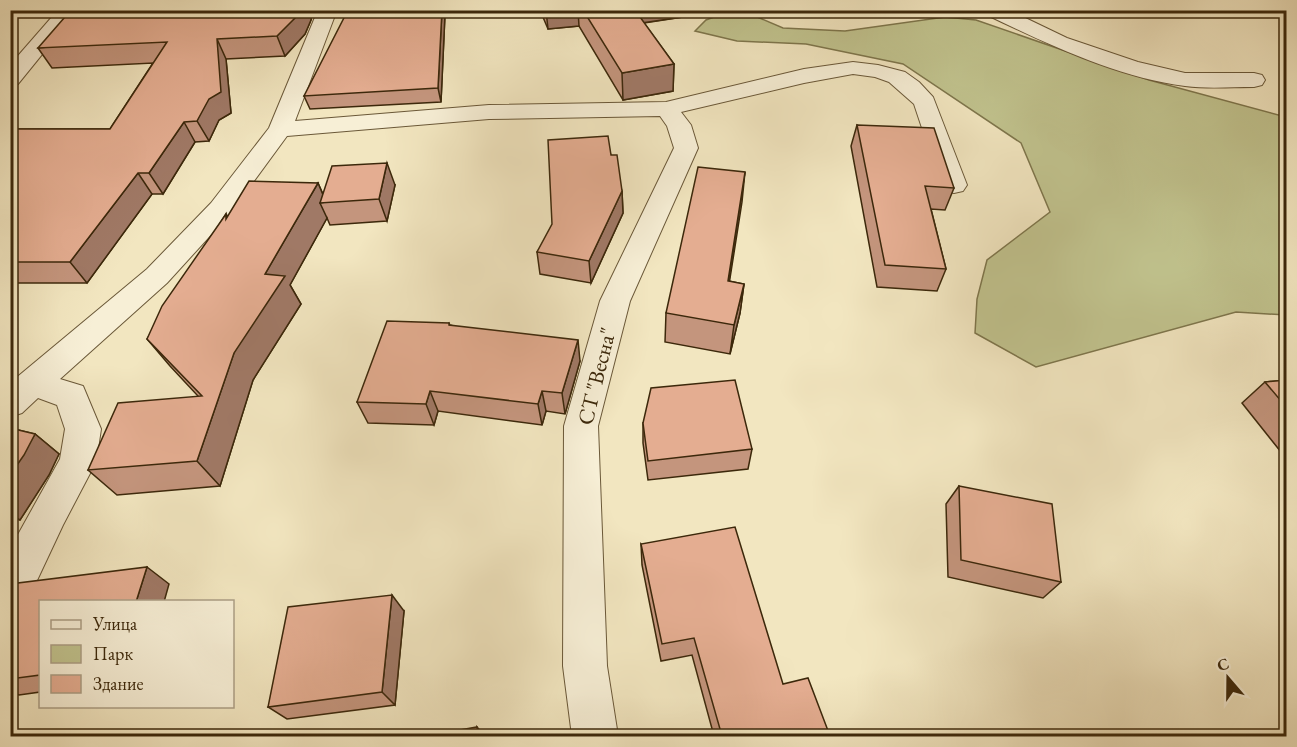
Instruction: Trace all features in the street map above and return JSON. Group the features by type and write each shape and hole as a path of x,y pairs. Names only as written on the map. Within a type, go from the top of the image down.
{"street":[{"path":"10,79 69,10"},
{"path":"22,393 157,276 220,209 280,129 328,10"},
{"path":"992,10 1060,42 1131,67 1185,80 1254,80"},
{"path":"280,129 489,112 666,109 804,76 853,68 878,71 897,77 911,87 925,102 954,185"},
{"name":"СТ \"Весна\"","path":"595,736 585,666 581,426 615,301 686,148 679,125 666,109"},
{"path":"10,592 49,513 78,462 83,429 71,396 22,393"}],"green space":[{"path":"725,13 748,13 783,28 845,31 945,17 976,20 1149,80 1286,117 1286,315 1236,312 1036,367 975,333 977,299 987,260 1050,212 1021,143 903,64 806,44 737,41 695,31 706,20"}],"building":[{"path":"71,10 300,10 298,15 277,36 217,39 221,92 209,99 197,121 184,122 149,173 138,173 70,262 10,262 10,129 110,129 167,42 38,48"},
{"path":"348,10 442,10 438,88 304,96"},
{"path":"583,10 635,10 674,64 622,73"},
{"path":"857,125 934,128 954,188 925,186 946,269 885,265"},
{"path":"608,136 611,155 617,155 622,191 589,261 537,252 552,224 548,140"},
{"path":"387,163 379,199 320,203 332,166"},
{"path":"698,167 745,172 728,281 744,284 734,325 666,313"},
{"path":"249,181 318,183 265,274 285,276 234,353 197,461 88,470 118,403 202,396 147,339 162,306 226,214 226,219"},
{"path":"387,321 449,323 449,325 578,340 562,393 542,391 538,404 430,391 426,404 357,402"},
{"path":"735,380 752,449 648,461 643,423 651,388"},
{"path":"1287,380 1287,408 1265,382"},
{"path":"10,428 35,434 10,475"},
{"path":"959,486 1052,504 1061,582 961,560"},
{"path":"735,527 783,684 808,678 830,736 722,736 694,638 662,644 641,544"},
{"path":"147,567 137,600 39,600 39,675 10,679 10,584"},
{"path":"392,595 382,692 268,707 288,607"},
{"path":"477,727 478,736 427,736"},
{"path":"81,731 80,736 61,736"}]}
